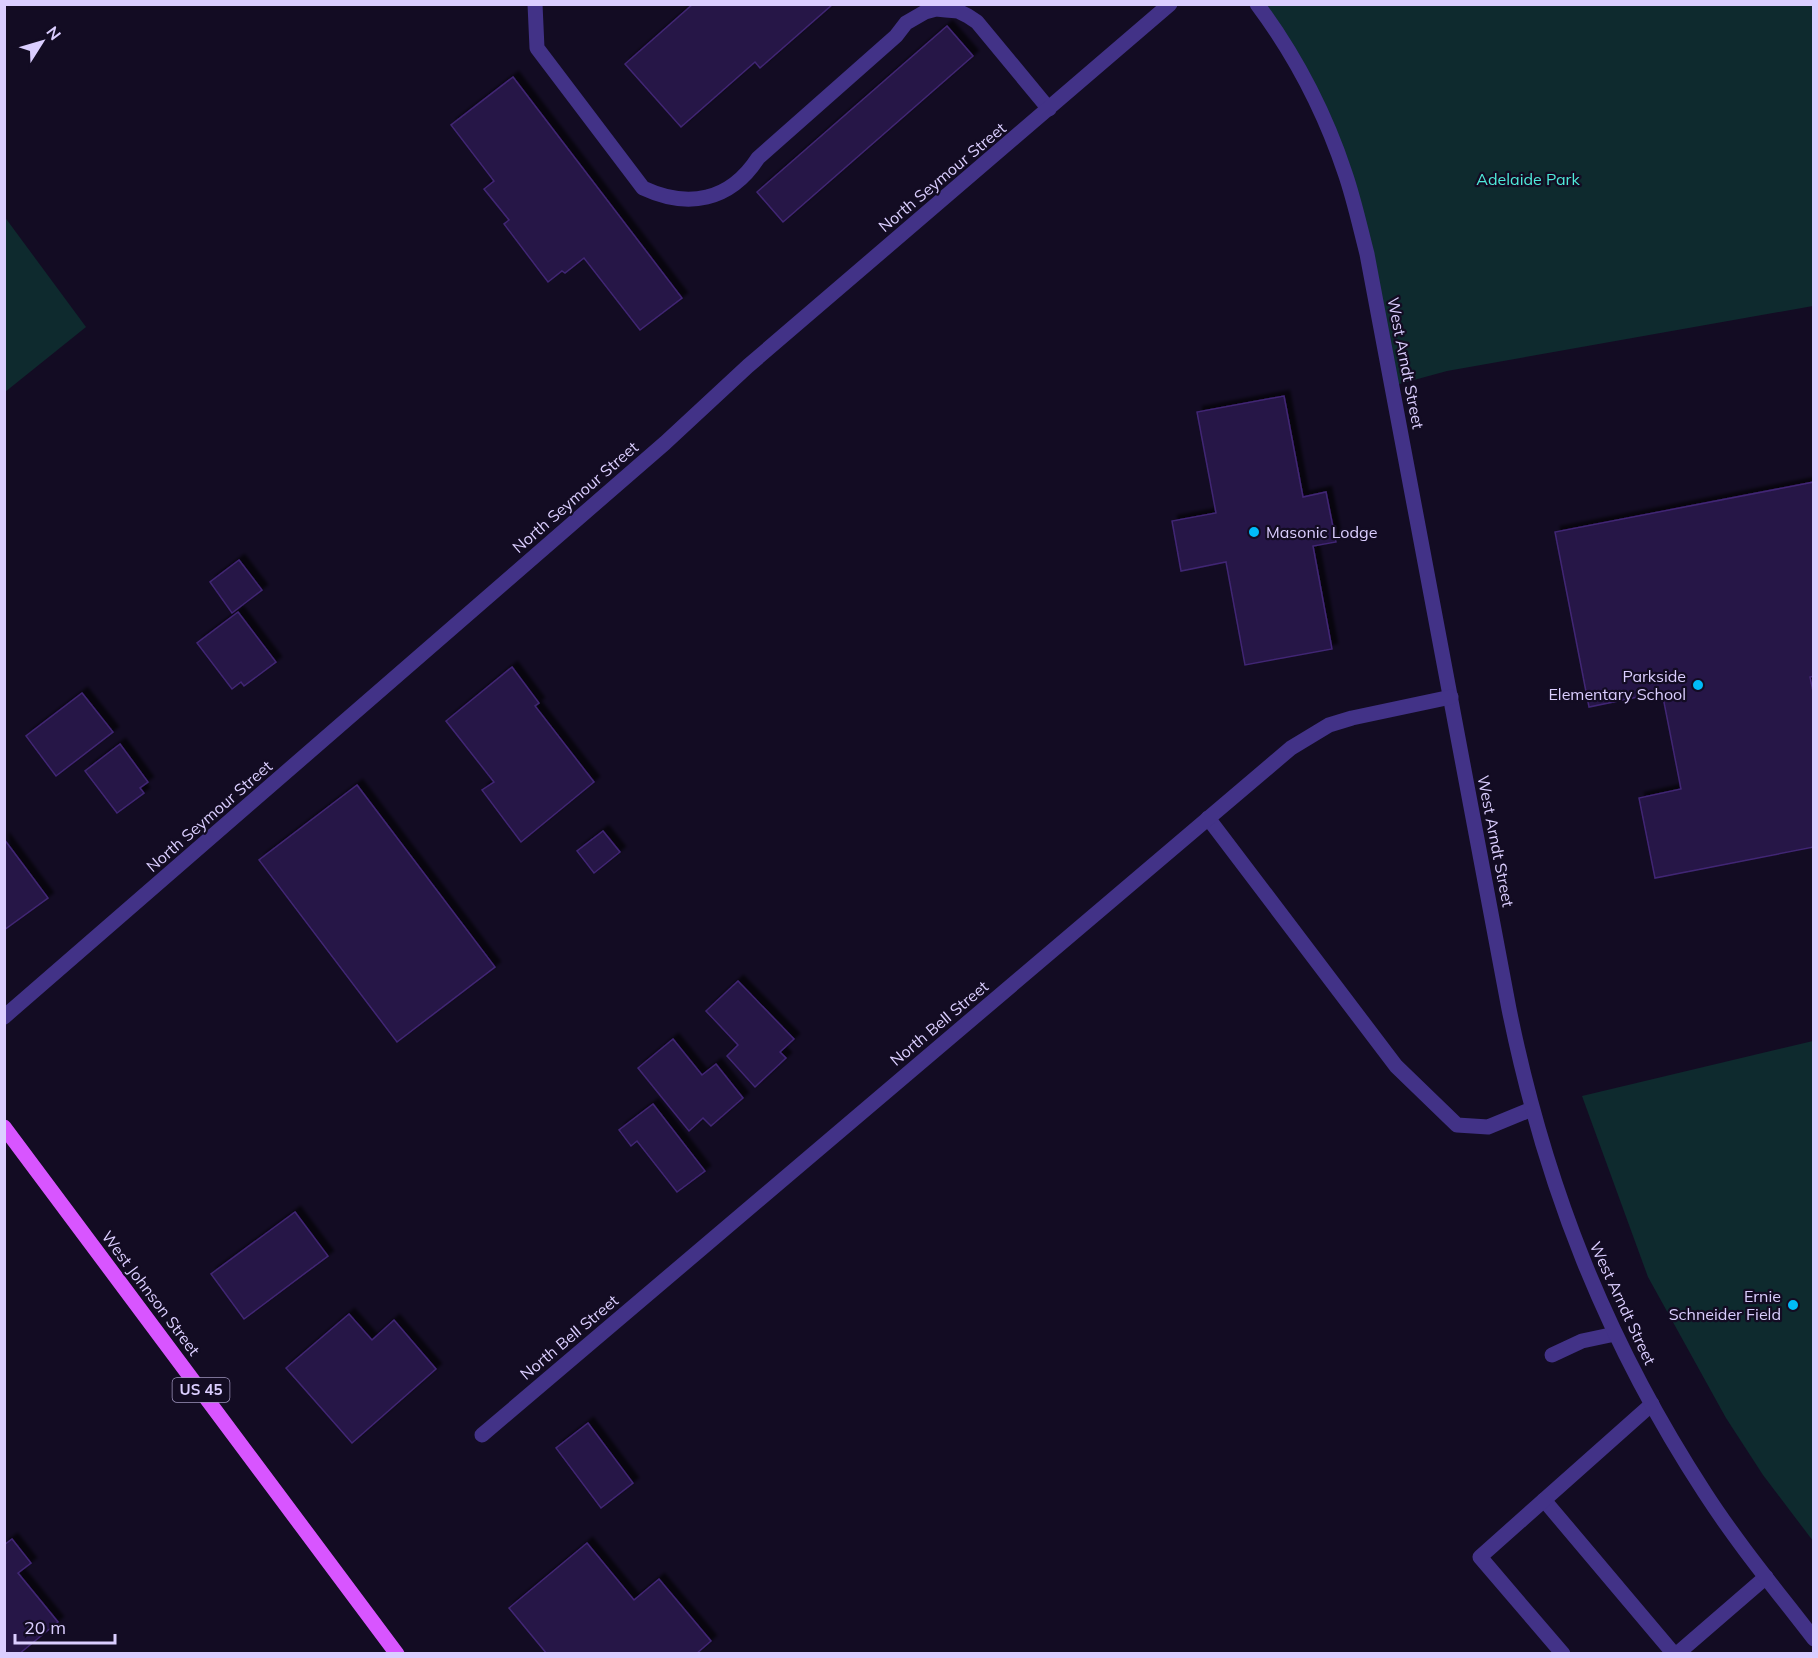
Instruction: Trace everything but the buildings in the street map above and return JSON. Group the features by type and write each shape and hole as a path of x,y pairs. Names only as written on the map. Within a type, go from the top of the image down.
{"main road":[{"name":"West Johnson Street","path":"4,1127 397,1653"}],"street":[{"path":"534,4 537,48 643,188 663,197 685,200 706,197 736,183 758,158 896,36 906,23 936,9 958,11 977,22 1049,110"},
{"name":"North Seymour Street","path":"4,1017 665,443 748,366 1170,4"},
{"name":"West Arndt Street","path":"1257,4 1301,75 1322,115 1345,173 1367,254 1509,1009 1532,1109 1548,1164 1578,1250 1615,1334 1652,1404 1705,1493 1814,1639"},
{"name":"North Bell Street","path":"482,1435 1291,748 1329,725 1450,697"},
{"path":"1208,818 1396,1066 1457,1125 1488,1126 1532,1109"},
{"path":"1552,1355 1582,1341 1615,1334"},
{"path":"1563,1653 1480,1557 1652,1404"},
{"path":"1544,1500 1676,1653 1766,1577"}],"green space":[{"name":"Adelaide Park","path":"1257,5 1813,5 1813,306 1447,371 1392,386 1367,254 1322,115"},
{"path":"4,216 86,327 5,392 4,392"},
{"path":"1814,1041 1813,1541 1763,1475 1726,1418 1648,1277 1582,1096"}],"place":[{"name":"Masonic Lodge","path":"1254,532"},
{"name":"Parkside Elementary School","path":"1698,685"},
{"name":"Ernie Schneider Field","path":"1793,1305"}]}
